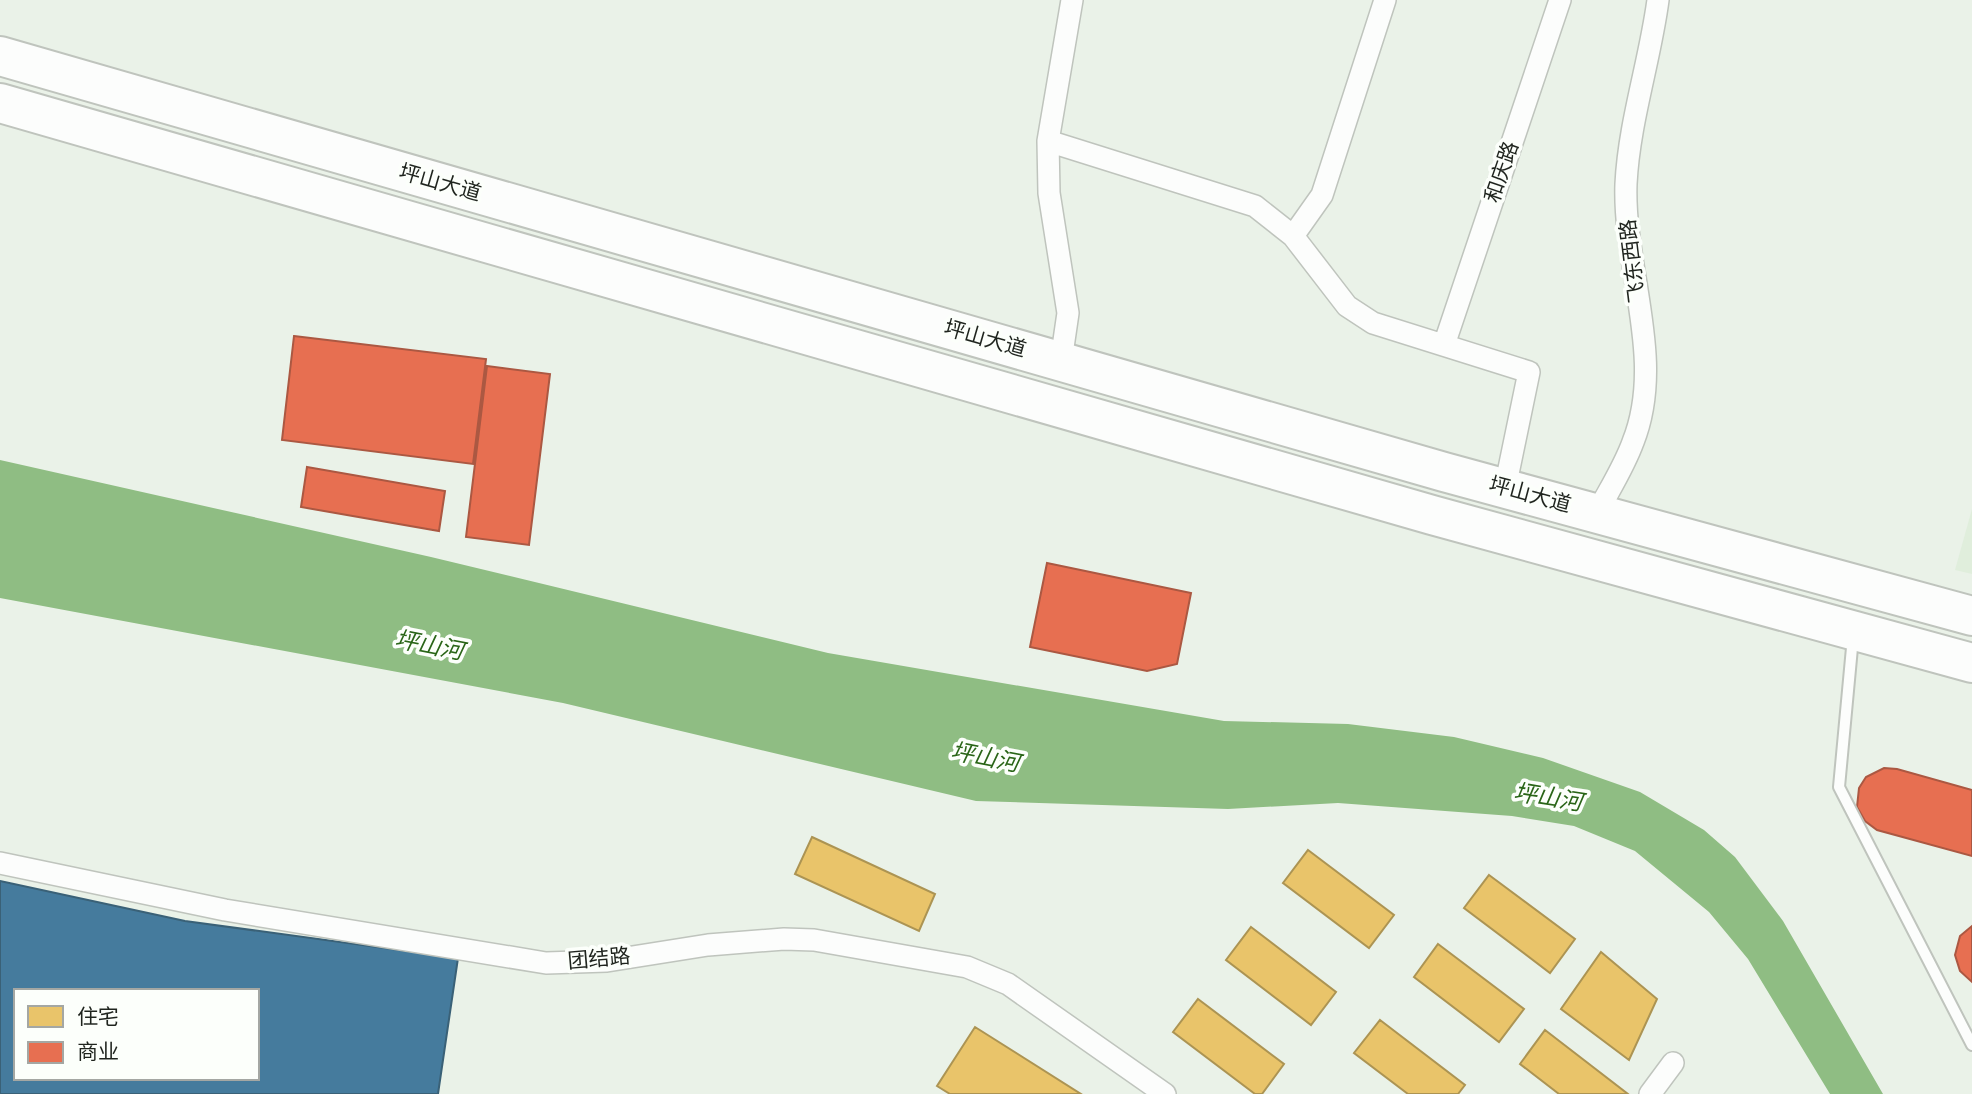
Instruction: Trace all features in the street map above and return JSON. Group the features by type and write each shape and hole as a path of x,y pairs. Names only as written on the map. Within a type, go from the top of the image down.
{"highway":[{"name":"坪山大道","path":"10,57 1506,488 1972,616"},
{"path":"0,103 1432,515 1972,663"}],"street":[{"path":"1061,361 1068,313 1049,193 1048,141 1072,0"},
{"path":"1293,236 1322,195 1385,0"},
{"name":"和庆路","path":"1444,345 1560,0"},
{"name":"飞东西路","path":"1597,513 1634,441 1644,394 1646,357 1627,229 1626,182 1658,0"},
{"path":"1048,141 1255,206 1293,236 1347,306 1373,323 1529,372 1506,488"},
{"name":"团结路","path":"0,863 225,910 546,963 607,961 708,945 785,939 814,940 967,967 1008,984 1165,1094"},
{"path":"1650,1094 1673,1063"}],"lane":[{"path":"1854,630 1839,786 1972,1045"}],"shaded area":[{"path":"1972,509 1972,574 1955,570"}],"water":[{"name":"坪山河","path":"0,460 431,557 828,653 1224,721 1348,724 1454,737 1543,758 1640,792 1704,830 1735,857 1783,921 1883,1094 1830,1094 1748,959 1709,912 1635,851 1574,826 1512,816 1338,803 1228,809 976,801 563,703 0,598"}],"building: 住宅":[{"path":"812,837 935,894 919,931 795,874"},
{"path":"1308,850 1394,915 1369,948 1283,883"},
{"path":"1489,875 1575,939 1550,973 1464,908"},
{"path":"1251,927 1336,992 1311,1025 1226,960"},
{"path":"1438,944 1524,1009 1499,1042 1414,977"},
{"path":"1601,952 1657,999 1629,1060 1561,1009"},
{"path":"1198,999 1284,1064 1262,1094 1255,1094 1173,1032"},
{"path":"1380,1020 1465,1085 1458,1094 1408,1094 1354,1053"},
{"path":"975,1027 1081,1094 950,1094 937,1086"},
{"path":"1545,1030 1628,1094 1559,1094 1520,1064"}],"building: 商业":[{"path":"294,336 486,359 473,464 282,440"},
{"path":"487,366 550,374 529,545 466,537"},
{"path":"307,467 445,491 439,531 301,507"},
{"path":"1047,563 1191,593 1177,664 1147,671 1030,647"},
{"path":"1884,768 1897,769 1972,790 1972,856 1877,830 1865,821 1857,807 1859,788 1866,777"},
{"path":"1972,926 1972,982 1960,971 1955,955 1960,936"}],"building: 公共":[{"path":"0,881 185,921 458,958 438,1094 0,1094"}]}
